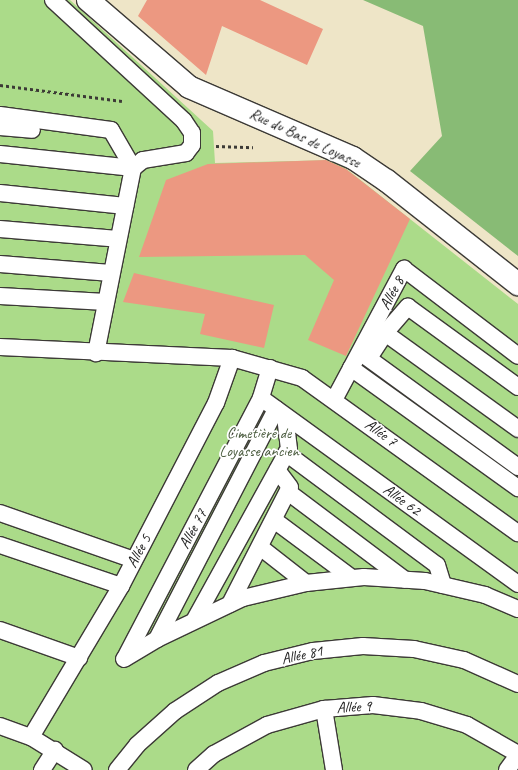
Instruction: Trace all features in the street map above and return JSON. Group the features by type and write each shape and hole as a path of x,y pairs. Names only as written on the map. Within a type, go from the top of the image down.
{"street":[{"name":"Rue du Bas de Loyasse","path":"88,0 188,87 353,158 387,181 518,284"}],"lane":[{"path":"53,0 184,121 192,133 192,145 186,153 143,160 133,168 96,353"},
{"path":"0,115 111,130 133,168"},
{"path":"0,127 117,140"},
{"path":"0,154 133,168"},
{"path":"0,193 125,206"},
{"path":"0,229 118,239"},
{"path":"0,264 111,273"},
{"name":"Allée 8","path":"334,400 351,368 364,355 404,269 518,356"},
{"path":"0,296 106,302"},
{"path":"518,387 408,307 364,355 518,467"},
{"path":"385,333 518,429"},
{"name":"Allée 7","path":"0,347 96,353 232,358 302,378 518,533"},
{"name":"Allée 5","path":"31,737 79,658 134,560 216,403 232,358"},
{"name":"Allée 77","path":"157,639 124,660 261,398 270,368"},
{"path":"351,368 518,488"},
{"name":"Allée 62","path":"261,398 518,584"},
{"path":"195,619 289,449 281,413"},
{"path":"157,639 281,413"},
{"path":"286,453 437,565 443,585"},
{"path":"230,604 290,487 277,470"},
{"path":"288,492 406,580"},
{"path":"0,513 134,560"},
{"path":"274,520 352,578"},
{"path":"0,545 120,586"},
{"path":"260,547 306,583"},
{"path":"157,639 195,619 243,598 306,583 352,578 406,580 443,585 485,595 518,609"},
{"path":"0,630 79,658"},
{"name":"Allée 81","path":"116,770 137,745 175,711 218,684 264,663 313,651 363,646 414,649 464,660 518,684"},
{"name":"Allée 9","path":"196,770 214,754 267,725 324,709 373,705 420,711 466,725 518,755"},
{"path":"324,709 334,770"},
{"path":"3,730 31,737 55,750 84,770"},
{"path":"42,770 55,750"},
{"path":"507,770 518,755"}],"green space":[{"name":"Cimetière de Loyasse ancien","path":"0,0 70,0 213,131 215,163 335,160 518,304 518,770 0,770"},
{"path":"363,0 518,0 518,256 410,171 442,136 423,26"}],"building":[{"path":"147,0 260,0 323,29 307,65 222,26 206,75 138,16"},
{"path":"326,160 346,169 410,219 346,356 308,340 334,280 305,255 139,257 166,180 208,164"},
{"path":"134,273 274,305 264,348 200,334 205,314 123,302"}]}
